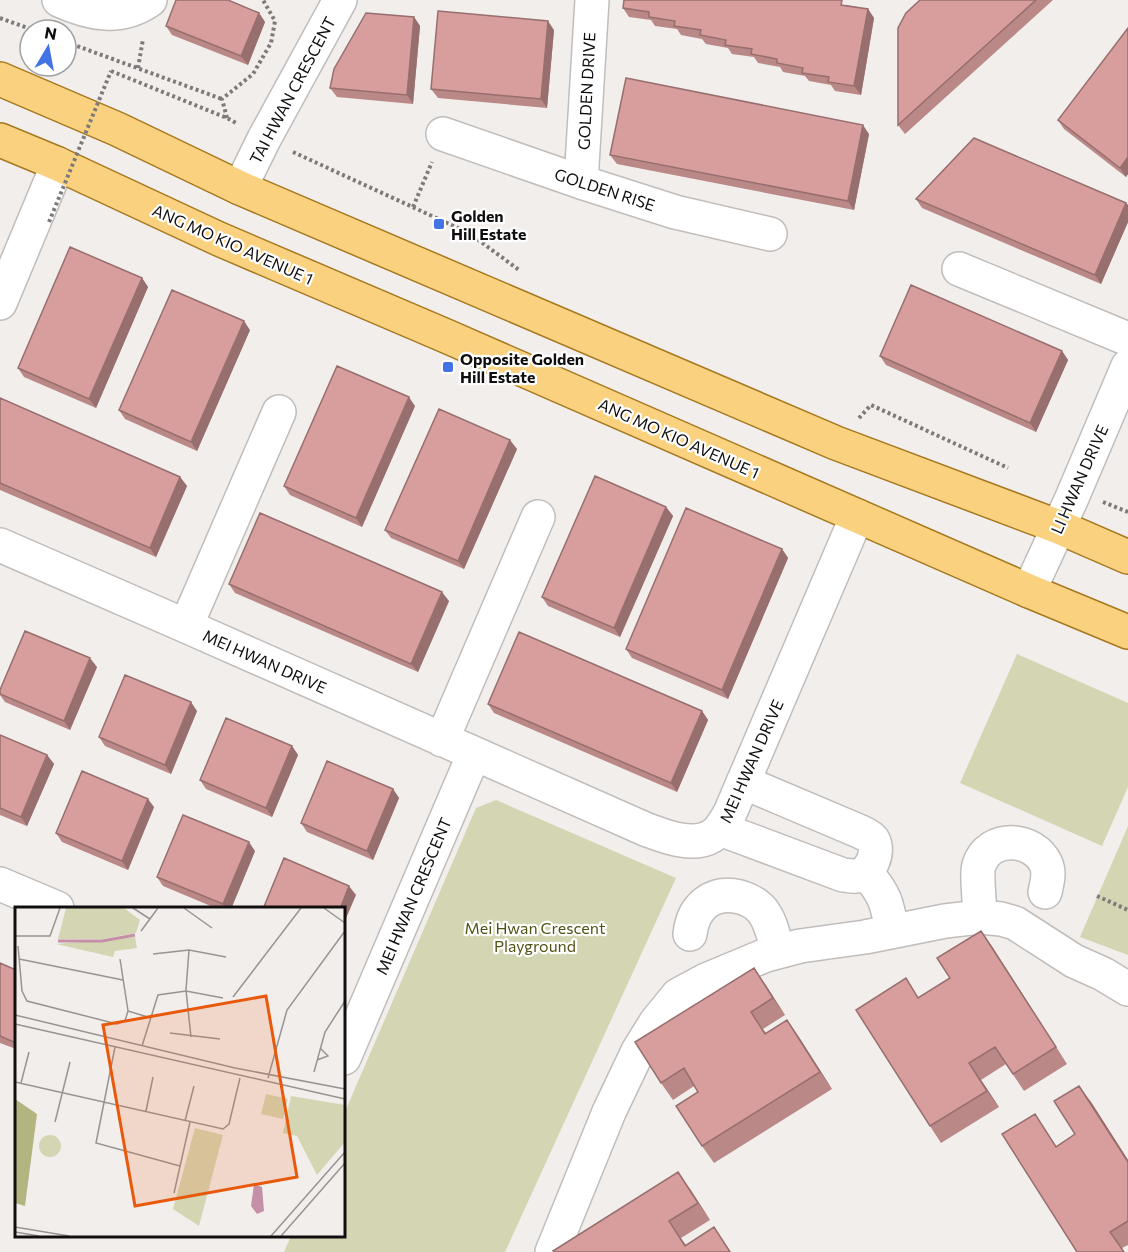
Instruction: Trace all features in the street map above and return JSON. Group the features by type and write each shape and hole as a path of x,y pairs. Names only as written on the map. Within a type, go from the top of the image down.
{"main road":[{"path":"0,79 117,129 240,188 836,442 1059,527 1128,558"},
{"name":"ANG MO KIO AVENUE 1","path":"0,140 58,164 219,239 1128,632"}],"street":[{"path":"59,0 94,12 113,14 132,11 150,0"},
{"name":"GOLDEN DRIVE","path":"581,182 592,0"},
{"name":"TAI HWAN CRESCENT","path":"240,188 332,2"},
{"name":"GOLDEN RISE","path":"438,146 581,182 675,213 770,234"},
{"path":"0,303 58,164"},
{"path":"959,269 1128,339"},
{"name":"LI HWAN DRIVE","path":"1029,591 1128,366"},
{"name":"MEI HWAN DRIVE","path":"186,626 279,412"},
{"name":"MEI HWAN DRIVE","path":"0,545 659,834 688,840 702,840 712,836 720,829 730,813 857,516"},
{"path":"442,740 538,517"},
{"name":"MEI HWAN CRESCENT","path":"346,1043 474,754"},
{"path":"720,829 843,875 857,876 866,872 873,861 875,848 872,838 743,782"},
{"path":"980,917 979,866 984,855 1000,843 1028,846 1040,855 1046,863 1048,872 1045,892"},
{"path":"866,872 880,890 888,907 892,932"},
{"path":"0,884 52,907"},
{"path":"690,934 691,923 695,915 717,896 731,895 746,898 759,906 765,914 778,952"},
{"path":"552,1252 609,1112 638,1051 656,1022 678,995 706,981 766,955 800,946 980,917 1015,923 1074,961 1128,988"}],"path":[{"path":"222,99 253,74 271,43 275,21 263,0"},
{"path":"0,18 18,25"},
{"path":"138,68 144,33"},
{"path":"78,46 222,99"},
{"path":"49,222 111,71 227,118 222,99"},
{"path":"264,139 469,233 523,273"},
{"path":"413,207 438,146"},
{"path":"836,442 871,405 1008,468"},
{"path":"1097,500 1128,512"},
{"path":"1097,896 1128,910"}],"green space":[{"path":"1017,654 1128,703 1128,787 1102,846 960,783"},
{"name":"Mei Hwan Crescent Playground","path":"496,800 676,878 505,1252 284,1252 291,1237 345,1237 345,1112 476,808"},
{"path":"1128,826 1128,955 1080,937"}],"building":[{"path":"176,0 228,0 259,13 241,56 166,26"},
{"path":"624,0 842,0 841,5 868,9 854,86 828,82 829,77 802,73 803,68 777,63 777,59 751,54 752,49 725,45 726,40 700,35 701,30 674,26 675,21 649,17 649,12 623,8"},
{"path":"920,0 1036,0 898,125 898,28 906,13"},
{"path":"438,11 548,21 541,99 431,89"},
{"path":"366,13 414,17 407,95 330,88 334,69"},
{"path":"1128,28 1128,157 1120,168 1058,120"},
{"path":"626,78 863,125 848,201 610,155"},
{"path":"974,138 1126,203 1095,275 916,199"},
{"path":"70,247 142,278 89,399 18,368"},
{"path":"911,285 1062,351 1030,423 880,356"},
{"path":"172,290 244,321 191,442 119,410"},
{"path":"337,366 409,397 356,518 284,486"},
{"path":"0,398 180,477 150,548 0,483"},
{"path":"439,409 510,440 458,561 385,530"},
{"path":"595,476 666,507 614,628 542,597"},
{"path":"686,508 782,549 722,690 626,649"},
{"path":"260,513 442,592 411,664 229,584"},
{"path":"25,631 90,658 64,721 0,694"},
{"path":"519,632 702,711 671,783 488,704"},
{"path":"125,675 191,702 165,765 99,737"},
{"path":"226,718 292,746 266,808 200,780"},
{"path":"0,735 47,755 21,817 0,808"},
{"path":"327,761 393,789 367,851 301,823"},
{"path":"82,771 148,799 122,861 56,833"},
{"path":"183,815 249,842 223,904 157,877"},
{"path":"284,858 349,886 341,907 264,907"},
{"path":"981,931 1056,1047 1013,1074 995,1047 969,1063 987,1091 930,1126 856,1010 906,978 918,998 950,978 937,958"},
{"path":"0,963 15,970 15,1043 0,1036"},
{"path":"754,968 773,998 751,1012 765,1034 787,1020 820,1072 702,1146 676,1106 698,1092 684,1068 661,1083 635,1042"},
{"path":"1079,1086 1128,1162 1128,1221 1110,1232 1124,1252 1077,1252 1002,1134 1035,1114 1056,1147 1075,1134 1054,1101"},
{"path":"678,1172 698,1203 669,1221 685,1246 714,1227 730,1252 553,1251"}],"place":[{"name":"Golden Hill Estate","path":"439,224"},
{"name":"Opposite Golden Hill Estate","path":"448,367"}]}
